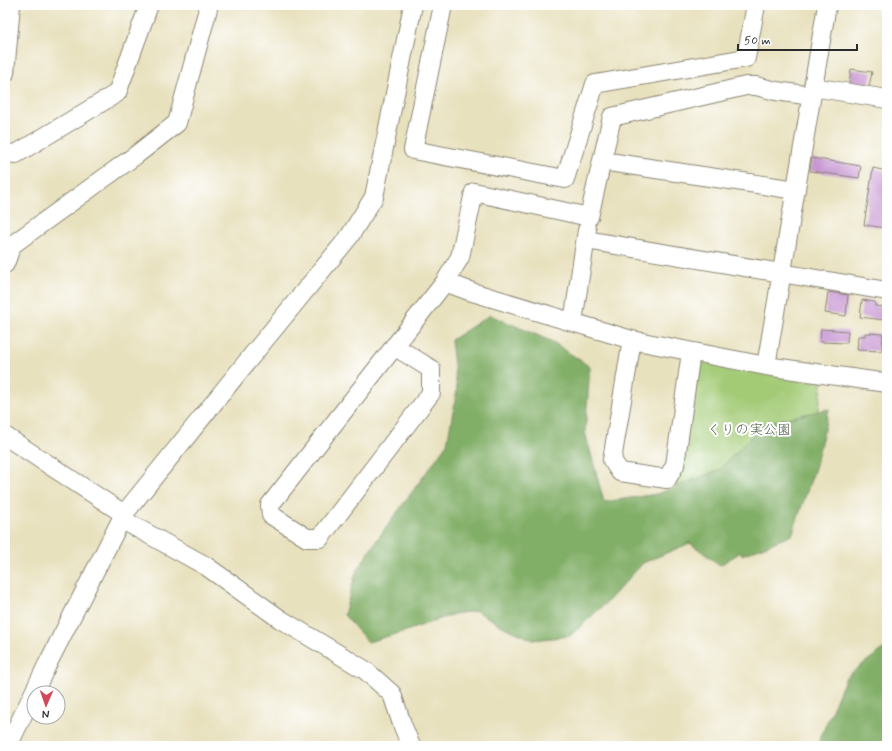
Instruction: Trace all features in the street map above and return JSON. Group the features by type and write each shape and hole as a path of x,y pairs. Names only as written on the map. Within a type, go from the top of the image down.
{"street":[{"path":"5,73 12,5"},
{"path":"5,152 16,154 117,93 149,5"},
{"path":"5,264 12,245 136,155 177,123 209,5"},
{"path":"8,746 47,665 123,516 349,237 374,197 413,5"},
{"path":"443,5 413,150 565,179 595,84 746,58 756,5"},
{"path":"766,366 827,5"},
{"path":"573,322 589,217 612,117 746,86 756,86 776,91 812,91 887,99"},
{"path":"602,161 796,190"},
{"path":"394,346 431,369 431,392 320,538 307,538 271,515 270,505 394,346 445,282 460,257 474,192 589,217"},
{"path":"586,240 887,291"},
{"path":"445,282 472,292 632,340 766,366 887,384"},
{"path":"632,340 612,460 620,472 667,479 674,466 691,352"},
{"path":"5,436 123,516 206,566 280,619 365,670 392,694 402,724 412,746"}],"green space":[{"path":"490,315 553,342 590,367 585,432 604,502 657,494 719,470 764,423 829,409 815,468 792,535 742,555 741,552 720,565 690,543 643,563 609,600 570,636 533,640 500,625 477,611 454,614 406,631 368,642 344,615 356,572 377,540 447,444 457,390 451,340"},
{"name":"くりの実公園","path":"700,360 823,378 814,446 797,494 670,485"},
{"path":"887,646 887,746 817,746 846,677"}],"building":[{"path":"851,69 872,72 869,87 849,84"},
{"path":"812,158 861,166 859,178 810,171"},
{"path":"873,168 887,171 887,228 864,225"},
{"path":"828,292 848,295 846,316 825,313"},
{"path":"862,300 875,302 875,306 885,307 884,320 860,317"},
{"path":"821,329 848,331 847,343 820,342"},
{"path":"865,333 883,334 882,351 857,350 858,336 865,336"}]}
